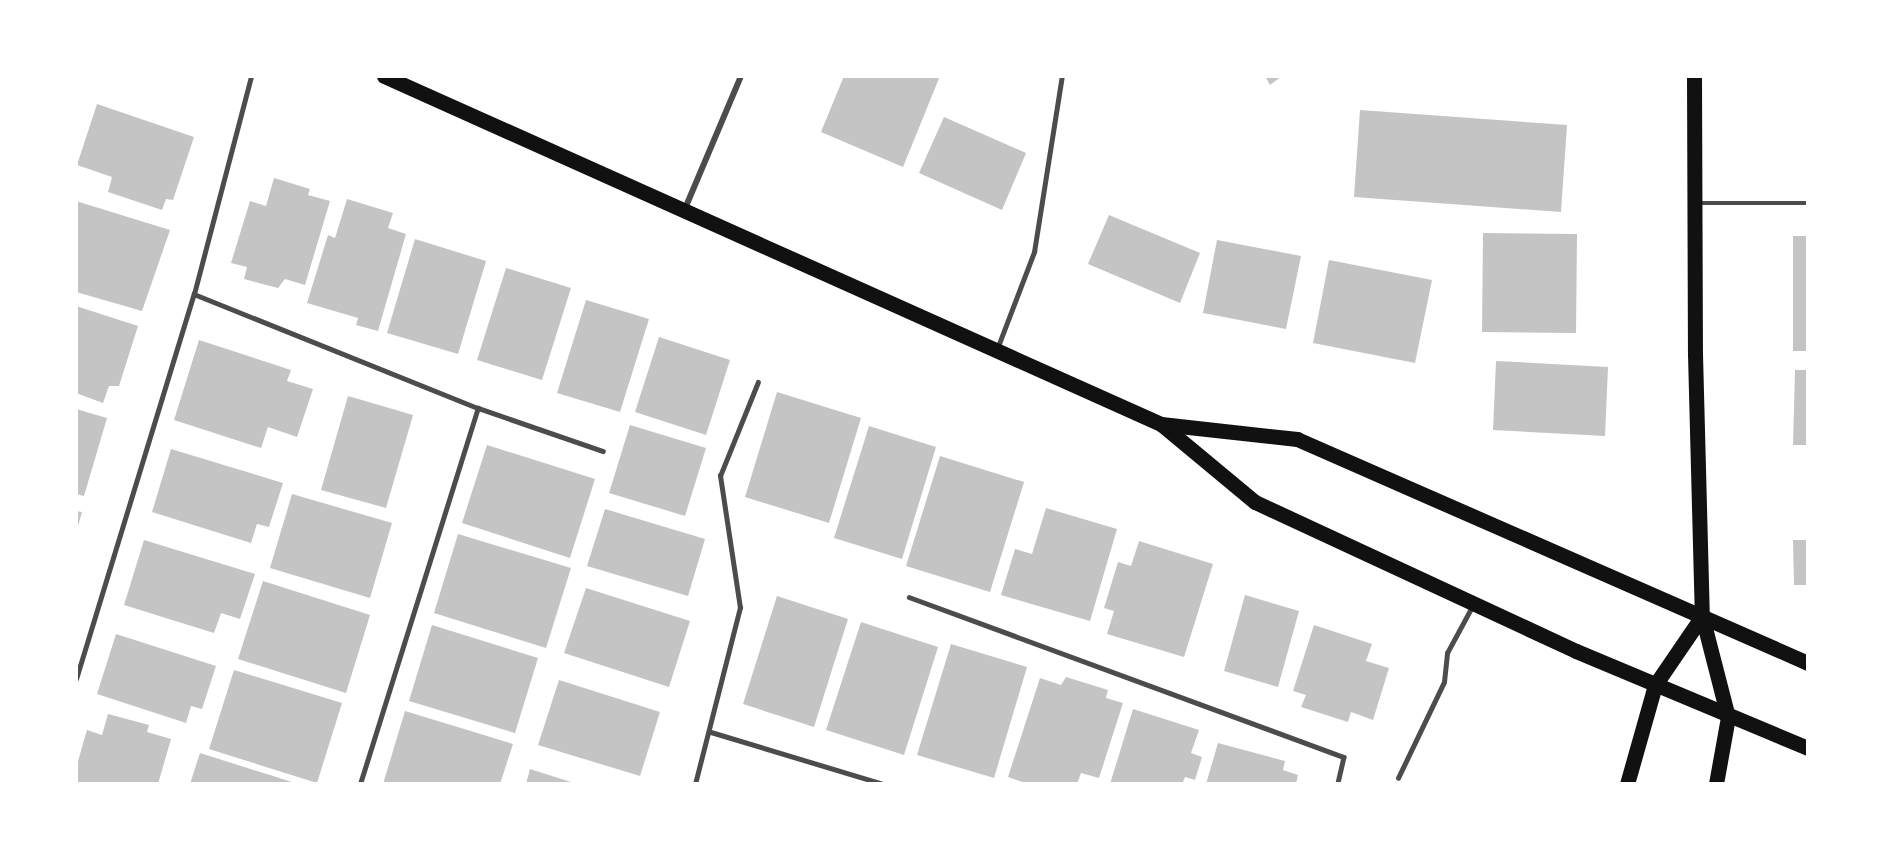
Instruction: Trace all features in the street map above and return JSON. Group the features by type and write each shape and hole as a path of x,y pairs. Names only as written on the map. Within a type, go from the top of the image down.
{"main road":[{"path":"384,76 683,212 1161,424 1255,502 1655,685 1808,748"},
{"path":"1694,76 1694,203 1702,616 1728,717 1716,783"},
{"path":"1161,424 1297,439 1808,663"},
{"path":"1627,783 1655,685 1702,616"}],"street":[{"path":"683,212 741,76"}],"lane":[{"path":"76,679 194,294 252,76"},
{"path":"996,351 1034,252 1062,76"},
{"path":"1694,203 1808,203"},
{"path":"194,294 478,408 603,452"},
{"path":"695,783 711,732 740,608 720,477 758,382"},
{"path":"360,783 478,408"},
{"path":"909,597 1344,757 1338,783"},
{"path":"1398,778 1444,682 1447,653 1474,603"},
{"path":"711,732 883,783"}],"building":[{"path":"844,76 940,76 903,167 821,132"},
{"path":"1265,76 1282,76 1270,85"},
{"path":"97,104 194,137 173,200 166,199 162,210 108,192 112,177 77,165"},
{"path":"1360,110 1567,125 1561,212 1354,197"},
{"path":"944,117 1026,153 1002,210 919,173"},
{"path":"274,178 310,189 308,195 330,201 305,285 285,279 278,288 244,279 247,267 231,263 250,201 266,206"},
{"path":"347,199 393,213 388,228 406,234 378,331 356,325 358,318 307,303 328,235 335,238"},
{"path":"76,201 170,230 142,311 76,292"},
{"path":"1109,215 1200,253 1180,303 1088,264"},
{"path":"1483,233 1577,234 1576,333 1482,332"},
{"path":"1793,236 1808,236 1808,351 1793,351"},
{"path":"415,239 486,261 458,354 387,333"},
{"path":"1217,240 1301,256 1286,329 1203,313"},
{"path":"1329,260 1432,280 1415,363 1313,343"},
{"path":"506,268 571,288 542,380 477,360"},
{"path":"586,300 649,319 620,412 557,393"},
{"path":"76,306 138,326 119,386 109,386 103,403 76,393"},
{"path":"659,337 730,360 706,435 635,412"},
{"path":"199,340 291,370 287,381 313,389 297,437 268,427 261,448 174,420"},
{"path":"1496,361 1608,367 1605,436 1493,430"},
{"path":"1795,370 1808,370 1808,445 1793,445"},
{"path":"777,392 861,418 829,523 745,497"},
{"path":"348,396 413,415 386,508 321,490"},
{"path":"76,409 107,418 84,496 76,494"},
{"path":"630,425 706,448 685,516 609,493"},
{"path":"869,426 936,447 902,559 834,538"},
{"path":"487,445 595,479 570,558 462,523"},
{"path":"171,449 283,483 269,527 257,524 251,543 152,512"},
{"path":"940,456 1024,482 990,592 906,566"},
{"path":"292,494 392,523 370,598 270,568"},
{"path":"1046,508 1117,529 1090,621 1001,595 1015,549 1032,554"},
{"path":"605,509 705,539 688,596 587,566"},
{"path":"76,511 82,512 77,530 76,529"},
{"path":"458,534 571,568 546,648 434,613"},
{"path":"144,540 255,574 240,619 221,613 214,633 124,605"},
{"path":"1793,540 1808,540 1808,585 1794,585"},
{"path":"1139,541 1213,564 1184,657 1107,634 1114,611 1104,608 1118,562 1131,566"},
{"path":"263,581 370,615 346,693 238,659"},
{"path":"586,588 690,621 669,687 564,653"},
{"path":"1245,595 1299,611 1278,687 1224,671"},
{"path":"777,596 848,619 814,727 743,704"},
{"path":"861,622 938,647 904,755 826,730"},
{"path":"432,625 538,658 515,733 409,701"},
{"path":"1314,625 1372,644 1366,661 1389,668 1373,720 1351,712 1348,722 1301,707 1306,695 1293,691"},
{"path":"116,634 216,666 202,709 191,706 186,723 97,694"},
{"path":"951,644 1027,667 994,778 917,755"},
{"path":"234,670 342,703 317,783 209,749"},
{"path":"1066,677 1108,690 1106,698 1123,703 1099,778 1081,773 1077,784 1028,784 1008,777 1040,678 1061,685"},
{"path":"559,680 660,712 640,776 538,745"},
{"path":"1133,709 1199,730 1191,753 1202,757 1195,780 1185,777 1182,784 1110,784"},
{"path":"405,711 513,744 500,784 383,784"},
{"path":"108,714 149,725 147,732 171,739 158,784 76,784 76,768 87,730 102,735"},
{"path":"1218,743 1285,761 1283,770 1298,775 1296,784 1206,784"},
{"path":"200,753 295,783 295,784 190,784"},
{"path":"530,769 574,783 574,784 526,784"}]}
